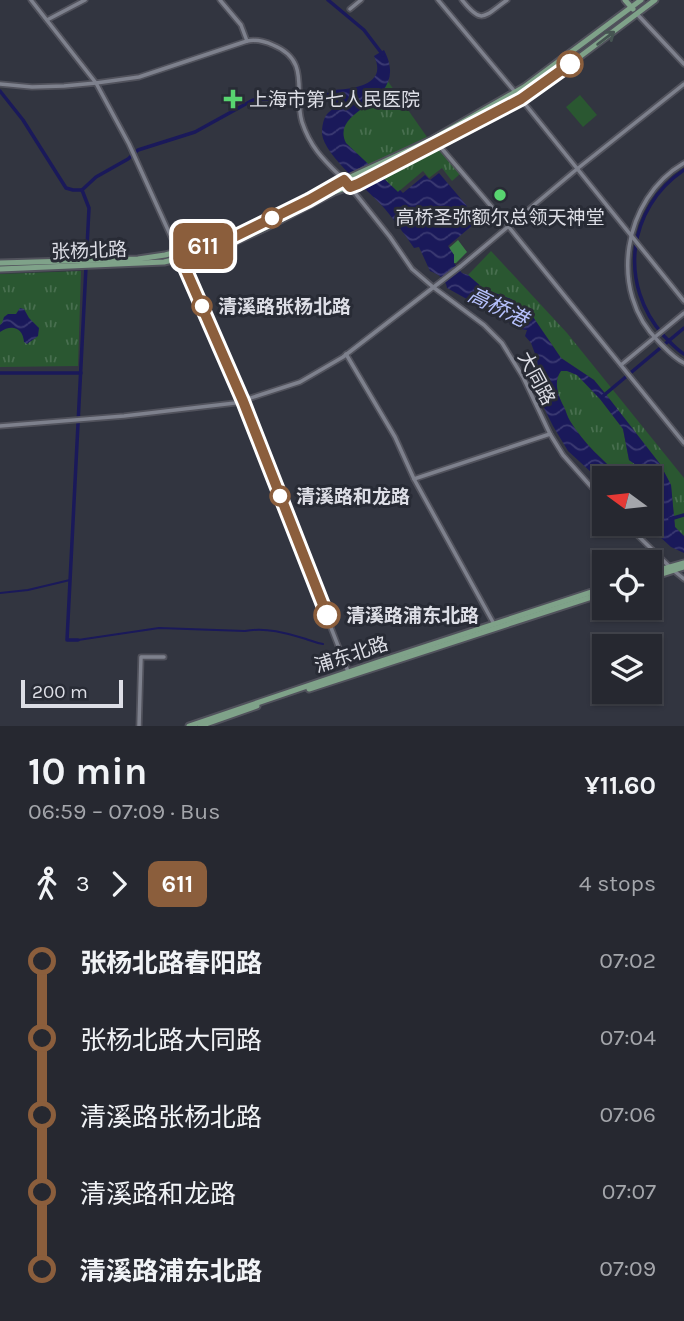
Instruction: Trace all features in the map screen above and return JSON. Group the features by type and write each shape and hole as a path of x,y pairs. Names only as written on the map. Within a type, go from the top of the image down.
{"main road":[{"path":"625,0 637,14"},
{"name":"张杨北路","path":"180,255 228,245 334,192 380,173 545,73 640,0"},
{"name":"张杨北路","path":"0,269 164,262 234,237 344,180 435,141 521,99 656,0"},
{"path":"344,180 350,187"},
{"name":"张杨北路","path":"0,263 85,264"},
{"path":"662,572 684,565"},
{"name":"浦东北路","path":"189,726 592,595"},
{"name":"浦东北路","path":"200,726 494,624 592,595"}],"street":[{"path":"31,0 96,83 129,144 243,401 349,674"},
{"path":"47,20 84,0"},
{"path":"220,0 241,26 247,41"},
{"path":"350,9 361,0"},
{"path":"438,0 684,301"},
{"path":"462,0 473,14 482,16 507,0"},
{"path":"637,14 684,64"},
{"path":"0,84 32,87 96,83 139,76 256,39 279,47 291,57 298,69 302,121 315,151 344,180"},
{"path":"0,426 243,401 300,382 346,354 461,266 684,84"},
{"path":"435,141 508,226 684,443"},
{"path":"684,163 670,173 645,202 636,219 628,257 634,303 643,321 659,342 684,363"},
{"name":"大同路","path":"350,187 412,269 484,325 502,343 523,377 563,455 592,488"},
{"path":"621,365 684,313"},
{"path":"346,354 395,437 414,479 494,624"},
{"path":"414,479 550,434"},
{"path":"638,536 684,579"},
{"path":"139,726 141,657 164,657"}],"green space":[{"path":"387,80 427,137 362,168 344,152 342,119"},
{"path":"580,95 597,115 583,127 566,107"},
{"path":"439,148 461,173 452,181 442,168 429,178 423,171 398,192 383,178"},
{"path":"458,240 467,252 454,263 454,255 449,248"},
{"path":"491,251 567,333 684,478 684,536 675,527 671,485 662,466 594,380 561,358 531,314 511,299 484,289 468,275"},
{"path":"81,271 78,366 0,367 0,274"},
{"path":"561,371 567,371 577,375 600,399 623,429 629,460 638,466 610,466 581,437 558,394"}],"water":[{"path":"384,50 390,68 388,83 380,94 348,121 344,131 346,143 398,192 400,190 403,193 425,175 430,180 439,173 467,206 463,210 474,224 448,246 454,255 454,263 462,273 484,289 511,299 531,314 561,358 594,380 661,466 637,466 629,460 623,429 577,375 561,371 557,379 557,389 570,421 609,466 592,466 592,473 568,451 542,404 537,359 525,336 527,330 447,288 441,277 430,271 419,247 414,248 385,209 331,153 322,134 326,115 335,106 332,99 333,90 367,84 376,73 374,56"},
{"path":"20,308 24,309 39,328 38,336 27,344 16,328 0,332 4,317 16,314"},
{"path":"662,468 671,485 675,527 684,536 684,553 671,547 659,536 662,536"}],"waterway":[{"name":"高桥港","path":"328,0 364,30 383,55"},
{"path":"0,91 23,120 66,188 73,190 82,190 96,177 128,159 138,150 195,132 253,100 334,94"},
{"path":"684,170 665,186 650,205 640,226 635,248 635,271 649,316 664,336 684,354"},
{"path":"78,640 67,640 89,208 82,190"},
{"path":"603,396 684,328"},
{"path":"0,373 81,373"},
{"path":"670,519 684,515"},
{"path":"0,593 28,590 70,580"},
{"path":"78,640 159,628 268,630 323,644"}],"bus line":[{"name":"611","path":"327,615 243,401 178,252 234,237 344,180 350,187 358,184 521,99 570,64"}],"place":[{"name":"上海市第七人民医院","path":"233,99"},
{"name":"高桥圣弥额尔总领天神堂","path":"500,195"},
{"name":"清溪路张杨北路","path":"202,306"},
{"name":"清溪路和龙路","path":"280,496"},
{"name":"清溪路浦东北路","path":"327,615"}]}
